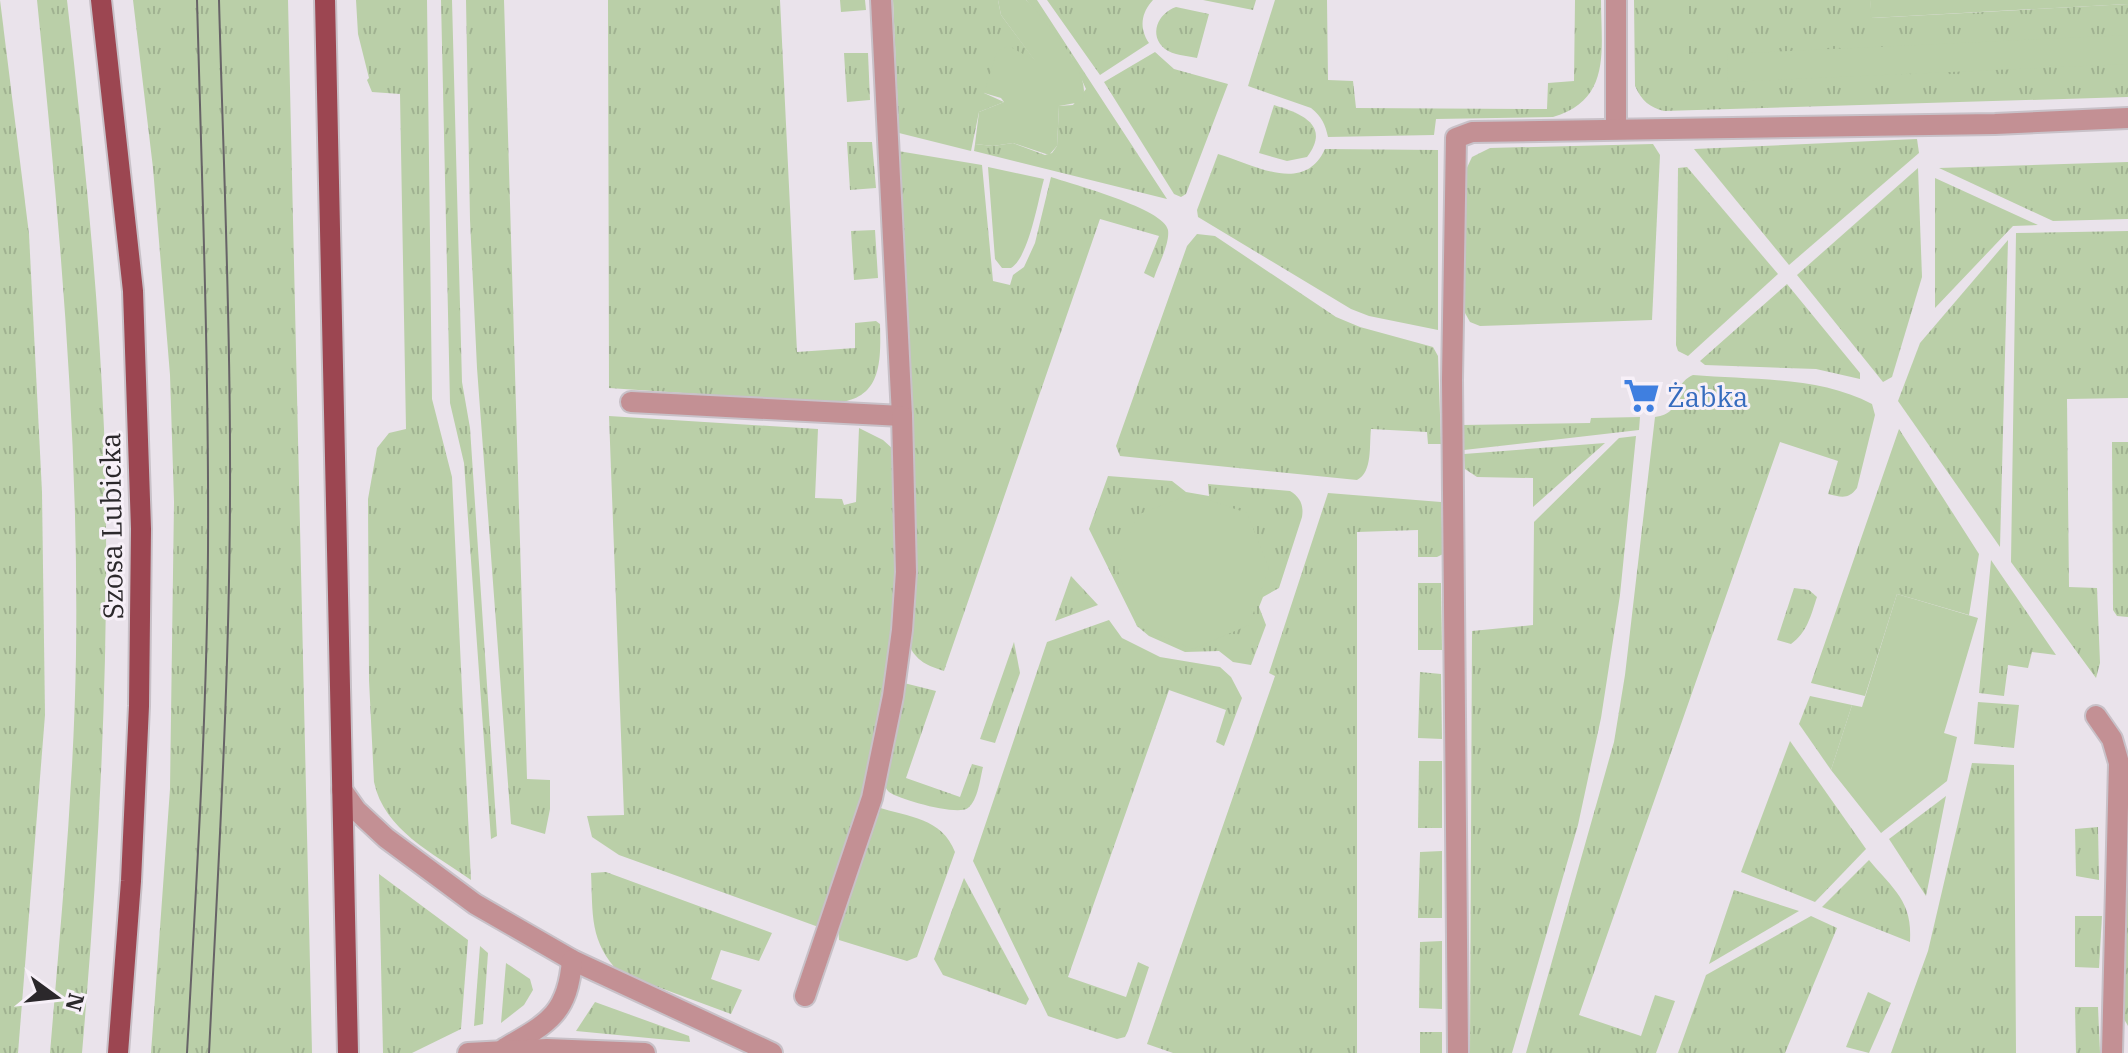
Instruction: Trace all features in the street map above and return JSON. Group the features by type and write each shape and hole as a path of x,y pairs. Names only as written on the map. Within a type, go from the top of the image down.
{"main road":[{"name":"Szosa Lubicka","path":"101,0 133,291 141,529 138,722 131,881 118,1053"},
{"path":"325,0 348,1053"}],"street":[{"path":"805,996 872,798 893,696 902,630 906,572 902,416 881,0"},
{"path":"1616,0 1616,129"},
{"path":"1458,1053 1452,380 1454,141 1458,135 1472,132 1995,124 2128,118"},
{"path":"631,402 902,416"},
{"path":"2096,716 2112,739 2119,763 2112,1053"},
{"path":"342,790 356,810 386,838 462,894 572,960 771,1053"},
{"path":"502,1050 546,1024 555,1015 568,991 572,960"},
{"path":"468,1053 547,1049 645,1053"}],"green space":[{"path":"0,0 29,234 42,492 45,715 18,1053 0,1053"},
{"path":"37,0 67,0 89,214 104,429 105,663 94,897 82,1053 50,1053 73,754 76,572 66,326"},
{"path":"133,0 288,0 312,1053 151,1053 170,789 174,502 170,375 153,168"},
{"path":"356,0 427,0 432,399 452,477 471,880 426,850 399,827 379,799 374,782 369,680 368,499 377,448 389,433 406,429 400,94 372,92 358,34"},
{"path":"441,0 452,0 462,382 470,428 497,836 491,839 464,463 450,403"},
{"path":"466,0 504,0 527,779 550,780 550,809 545,834 511,824 477,368 470,220"},
{"path":"608,0 780,0 797,352 855,348 855,323 876,321 880,324 878,366 869,388 859,396 829,403 609,388"},
{"path":"840,0 865,0 866,10 841,12"},
{"path":"893,0 998,0 1001,15 1037,63 984,93 1004,102 979,112 971,151 899,133"},
{"path":"998,0 1026,0 1066,48 1082,78 1084,91 1081,102 1059,106 1057,146 1049,155 1013,143 993,146 975,144 979,112 1004,102 1001,98 984,93 997,51 1009,46 1035,61 1001,15"},
{"path":"1026,0 1037,0 1167,199 974,151 975,144 993,146 1013,143 1045,155 1052,153 1057,146 1059,106 1073,105 1086,89 1071,56"},
{"path":"1047,0 1153,0 1143,21 1149,43 1100,75"},
{"path":"1203,0 1256,0 1253,10"},
{"path":"1275,0 1327,0 1328,80 1353,81 1356,108 1547,109 1548,83 1574,81 1575,0 1601,0 1599,71 1585,99 1553,117 1436,119 1434,135 1328,137 1318,114 1311,108 1248,86"},
{"path":"1634,0 1675,0 1676,85 1689,84 1689,0 1870,0 1872,18 2128,4 2128,97 1664,111 1646,103 1635,86"},
{"path":"1675,0 1689,0 1689,85 1675,85"},
{"path":"1870,0 2128,0 2128,4 1871,18"},
{"path":"1176,7 1209,14 1197,58 1168,51 1157,37 1160,19"},
{"path":"2128,35 2128,64 1728,82 1727,54"},
{"path":"1155,52 1174,69 1228,84 1186,194 1181,197 1174,194 1104,82"},
{"path":"844,53 868,53 870,100 847,102"},
{"path":"1274,105 1302,116 1314,128 1314,146 1307,157 1287,161 1259,153"},
{"path":"1917,139 1919,153 1789,265 1694,149"},
{"path":"847,142 872,142 876,188 850,190"},
{"path":"1653,144 1660,155 1652,320 1480,326 1470,322 1465,313 1464,174 1472,157 1490,148"},
{"path":"1325,149 1438,150 1438,330 1369,316 1351,309 1198,217 1197,210 1218,154 1263,169 1292,174 1305,171 1316,163"},
{"path":"898,151 982,165 993,281 1010,285 1013,275 1024,267 1035,243 1051,177 1135,206 1163,222 1168,230 1166,248 1154,278 1144,273 1159,236 1100,219 944,671 923,662 909,645"},
{"path":"2128,162 2128,219 2053,221 1939,168"},
{"path":"988,167 1044,179 1028,241 1011,268 1002,268 995,259"},
{"path":"1687,167 1778,274 1688,356 1678,351 1676,345 1678,168"},
{"path":"1918,168 1922,277 1892,377 1883,382 1797,275"},
{"path":"1935,178 2038,225 2013,226 1935,308"},
{"path":"875,230 878,278 854,280 851,231"},
{"path":"2128,231 2128,398 2067,399 2069,587 2097,588 2100,663 2096,678 2011,562 2016,233"},
{"path":"1197,234 1215,236 1336,317 1360,327 1433,347 1438,356 1441,444 1428,444 1427,432 1371,429 1368,465 1357,480 1120,456 1116,446 1187,246"},
{"path":"2008,240 2000,547 1898,401 1920,343"},
{"path":"1787,284 1860,373 1860,379 1816,369 1705,365 1700,361"},
{"path":"1693,375 1785,381 1830,388 1872,404 1875,415 1857,488 1847,496 1828,494 1838,461 1780,442 1579,1015 1641,1036 1655,995 1675,1001 1656,1053 1526,1053 1614,742 1625,675 1655,417 1671,410 1681,386"},
{"path":"609,416 818,429 815,498 842,499 844,505 856,502 859,428 883,440 893,449 896,584 893,632 857,827 824,929 619,855 592,837 587,816 624,815"},
{"path":"1640,417 1639,430 1464,450 1462,425 1590,423 1591,418"},
{"path":"1899,429 1979,554 1969,615 1897,594 1865,696 1811,683"},
{"path":"1636,436 1620,595 1601,718 1578,825 1512,1053 1470,1053 1472,631 1533,625 1534,522 1619,438"},
{"path":"2112,442 2128,442 2128,617 2117,616 2113,610"},
{"path":"1605,443 1533,507 1533,478 1477,477 1465,469 1464,454"},
{"path":"1108,476 1172,481 1186,492 1209,496 1208,484 1290,491 1299,499 1302,517 1279,588 1263,597 1259,607 1266,625 1251,665 1233,662 1219,651 1185,652 1149,636 1137,626 1089,529"},
{"path":"1328,493 1441,502 1443,554 1437,557 1418,557 1418,530 1357,532 1357,1053 1173,1053 1147,1044 1275,676 1269,673"},
{"path":"1191,494 1247,513 1269,568 1249,625 1193,649 1137,626 1117,568 1137,515"},
{"path":"1991,560 2056,655 2032,652 2028,668 2008,665 2004,696 1979,693"},
{"path":"1071,576 1098,605 1055,621"},
{"path":"1418,583 1441,583 1442,650 1418,650"},
{"path":"1794,588 1809,590 1817,597 1805,629 1791,644 1777,640"},
{"path":"1897,594 1978,618 1944,733 1957,737 1947,781 1881,833 1831,770 1852,705 1862,707"},
{"path":"1109,620 1122,638 1160,657 1220,667 1231,677 1242,698 1224,746 1216,742 1226,710 1169,690 1068,977 1126,997 1138,962 1149,967 1128,1031 1125,1037 1117,1039 1048,1016 973,861 1047,642"},
{"path":"1014,642 1020,673 995,743 980,739"},
{"path":"1420,672 1441,674 1442,739 1418,738"},
{"path":"904,683 936,691 906,778 960,797 972,764 983,767 976,795 968,808 953,810 916,803 886,788 884,780"},
{"path":"1810,696 1852,705 1831,770 1799,724"},
{"path":"1978,702 2019,705 2014,748 1974,744"},
{"path":"1790,741 1866,849 1815,902 1741,872"},
{"path":"1419,761 1442,761 1442,828 1418,828"},
{"path":"1972,763 2014,765 2016,1053 1891,1053 1928,951"},
{"path":"1946,796 1926,896 1889,839"},
{"path":"877,807 933,825 942,832 955,852 917,957 907,961 839,940 838,926"},
{"path":"2098,827 2099,880 2076,876 2075,829"},
{"path":"1442,851 1442,918 1418,918 1420,852"},
{"path":"1869,860 1905,906 1910,942 1822,907"},
{"path":"606,872 772,933 759,961 721,950 711,979 742,990 731,1014 620,973 603,950 593,914 591,873"},
{"path":"379,874 468,940 461,1029 412,1053 383,1053"},
{"path":"2125,875 2128,875 2128,1026 2124,1019"},
{"path":"964,878 1029,999 1026,1005 943,975 934,959"},
{"path":"1734,890 1799,911 1709,964"},
{"path":"1811,916 1837,928 1785,1053 1678,1053 1706,975"},
{"path":"2075,916 2102,916 2099,968 2075,967"},
{"path":"1442,941 1442,1009 1419,1008 1420,942"},
{"path":"480,946 488,953 483,1024 474,1026"},
{"path":"506,963 530,979 533,990 524,1005 501,1023"},
{"path":"1868,992 1891,1003 1869,1053 1846,1047"},
{"path":"595,1002 689,1036 690,1042 576,1031"},
{"path":"2075,1007 2098,1007 2100,1053 2076,1053"},
{"path":"1420,1032 1442,1032 1442,1053 1420,1053"}],"tram line":[{"path":"187,1053 203,739 208,551 197,0"},
{"path":"209,1053 224,754 230,529 229,341 219,0"}],"place":[{"name":"Żabka","path":"1641,396"}]}
